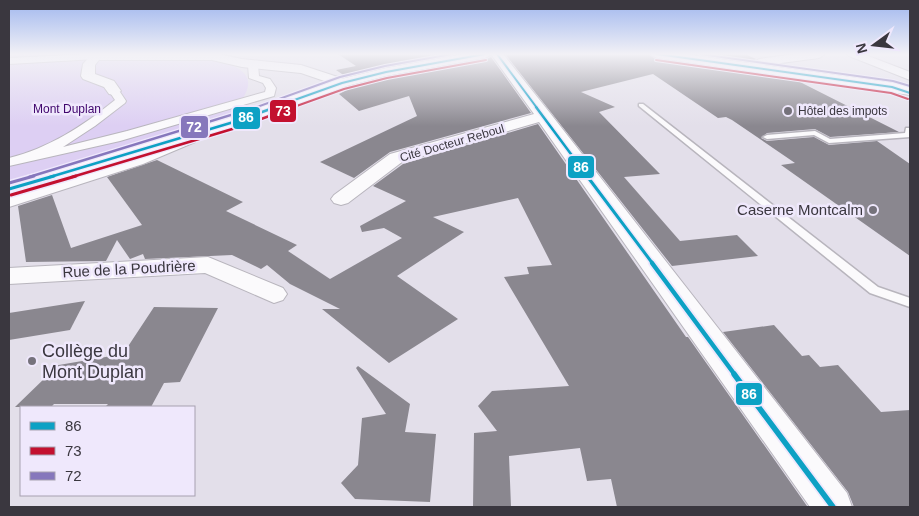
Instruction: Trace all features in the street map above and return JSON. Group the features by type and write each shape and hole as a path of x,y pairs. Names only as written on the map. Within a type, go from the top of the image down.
{"street":[{"path":"37,155 66,141 99,119 121,101 109,84 93,78"},
{"path":"9,162 108,142 270,94 272,88 267,81 254,78"},
{"path":"328,78 342,83"},
{"path":"9,189 237,121 342,83 362,78"},
{"path":"516,78 833,507"},
{"path":"830,78 910,90"},
{"path":"237,121 252,100"},
{"name":"Cité Docteur Reboul","path":"341,199 396,158 545,116"},
{"path":"9,201 137,160 213,128"},
{"name":"Rue de la Poudrière","path":"9,276 208,265 274,294"}],"lane":[{"path":"640,105 874,290 910,303"},
{"path":"767,137 815,133 829,141 909,135 909,130"}],"green space":[{"name":"Mont Duplan","path":"9,78 247,78 248,83 246,93 239,105 226,120 9,183"}],"building":[{"path":"386,78 506,78 531,113 390,152 354,178 320,162 417,116 409,96 359,111 339,94 357,85"},
{"path":"524,78 637,78 581,92 615,107 599,112 660,174 624,177 680,241 737,235 758,256 672,266"},
{"path":"659,78 778,78 798,81 899,132 830,137 815,129 767,133 761,138 767,141 814,137 829,145 877,141 910,164 910,256 781,165 795,163 732,120 726,117 718,118"},
{"path":"538,124 686,337 688,337 807,506 617,507 611,479 587,481 580,448 509,456 511,507 473,507 474,433 497,431 478,406 492,391 569,386 504,277 529,274 527,267 552,265 518,198 433,217 464,232 397,276 458,319 389,363 322,309 340,309 290,284 267,265 261,269 232,255 145,259 143,254 130,259 117,240 106,261 26,262 18,206 52,195 71,248 142,225 107,177 157,160 243,202 226,211 297,245 288,251 330,279 402,238 384,228 362,232 360,226 406,201 373,186 403,164"},
{"path":"85,301 70,330 9,340 9,313"},
{"path":"154,307 218,308 180,382 164,383 152,406 54,404 52,406 15,407 48,375 53,366 123,354"},
{"path":"774,325 802,356 809,355 820,367 838,365 881,412 910,410 910,507 854,507 848,492 723,332"},
{"path":"358,366 410,404 405,432 436,434 430,502 355,499 341,483 358,465 362,418 386,414 356,368"}],"transit line":[{"name":"72","path":"9,183 235,115 337,78"},
{"name":"86","path":"9,189 237,121 342,83 362,78"},
{"name":"73","path":"11,195 239,127 344,89 387,78"},
{"name":"86","path":"515,78 833,507"},
{"name":"73","path":"785,78 891,93 908,99"},
{"name":"86","path":"828,78 892,87 910,93"},
{"name":"72","path":"872,78 910,86"}],"place":[{"name":"Hôtel des impots","path":"788,111"},
{"name":"Caserne Montcalm","path":"873,210"},
{"name":"Collège du Mont Duplan","path":"32,361"}]}
